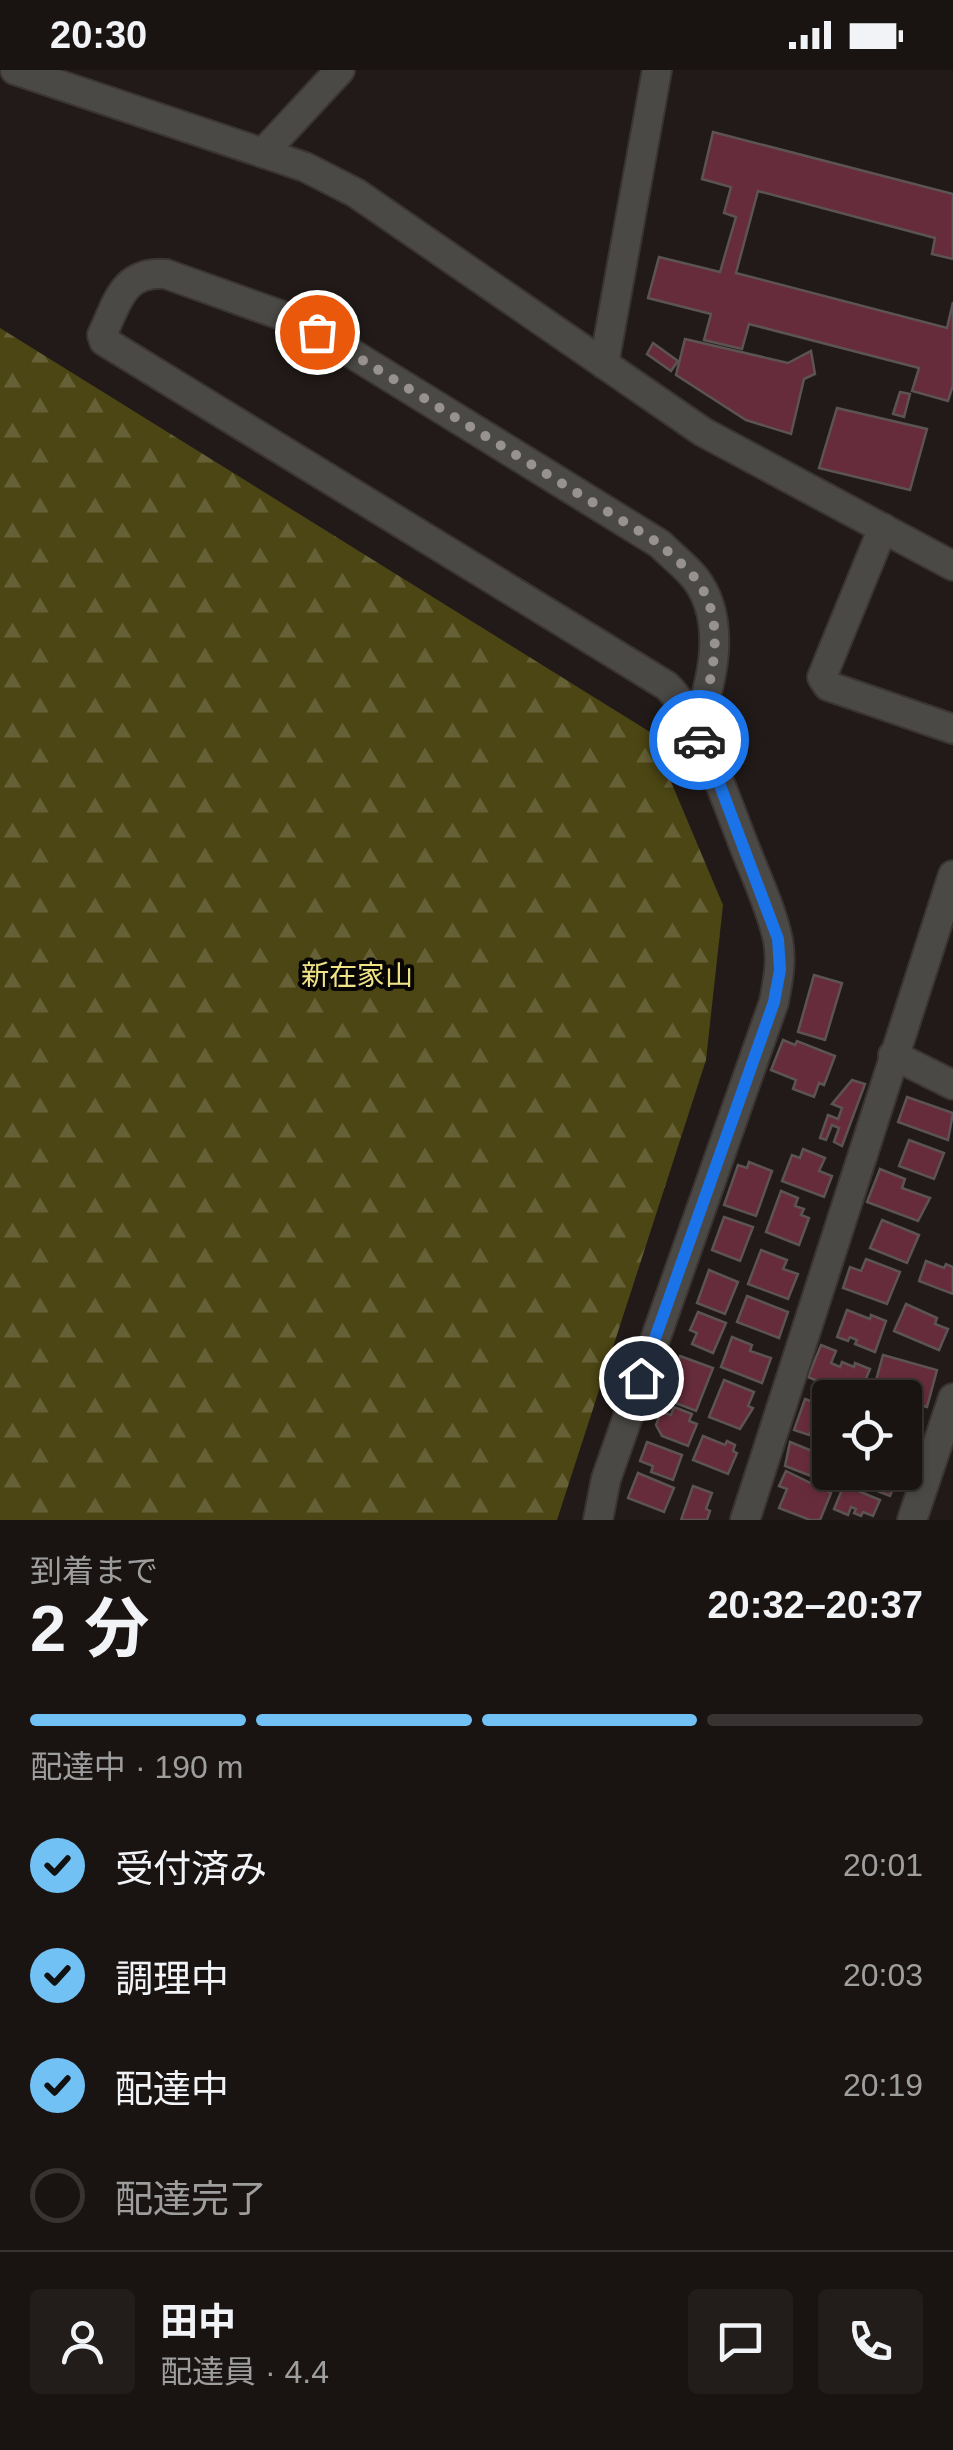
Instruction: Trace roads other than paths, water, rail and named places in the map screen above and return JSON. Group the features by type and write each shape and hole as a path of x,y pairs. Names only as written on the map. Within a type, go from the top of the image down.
{"street":[{"path":"14,70 80,79 305,167 356,192 703,432 953,566"},
{"path":"263,152 340,70"},
{"path":"604,364 657,70"},
{"path":"598,1520 606,1479 774,1002 780,970 778,939 765,900 718,780 695,732 679,698 667,686 104,341 102,335 122,292 135,278 148,273 166,274 289,318 660,544 695,578 712,615 715,636 708,695 695,732"},
{"path":"884,528 822,677 828,686 953,729"},
{"path":"745,1520 953,875"},
{"path":"893,1056 953,1085"},
{"path":"912,1520 953,1398"}],"park label":[{"name":"新在家山","path":"357,975"}]}
